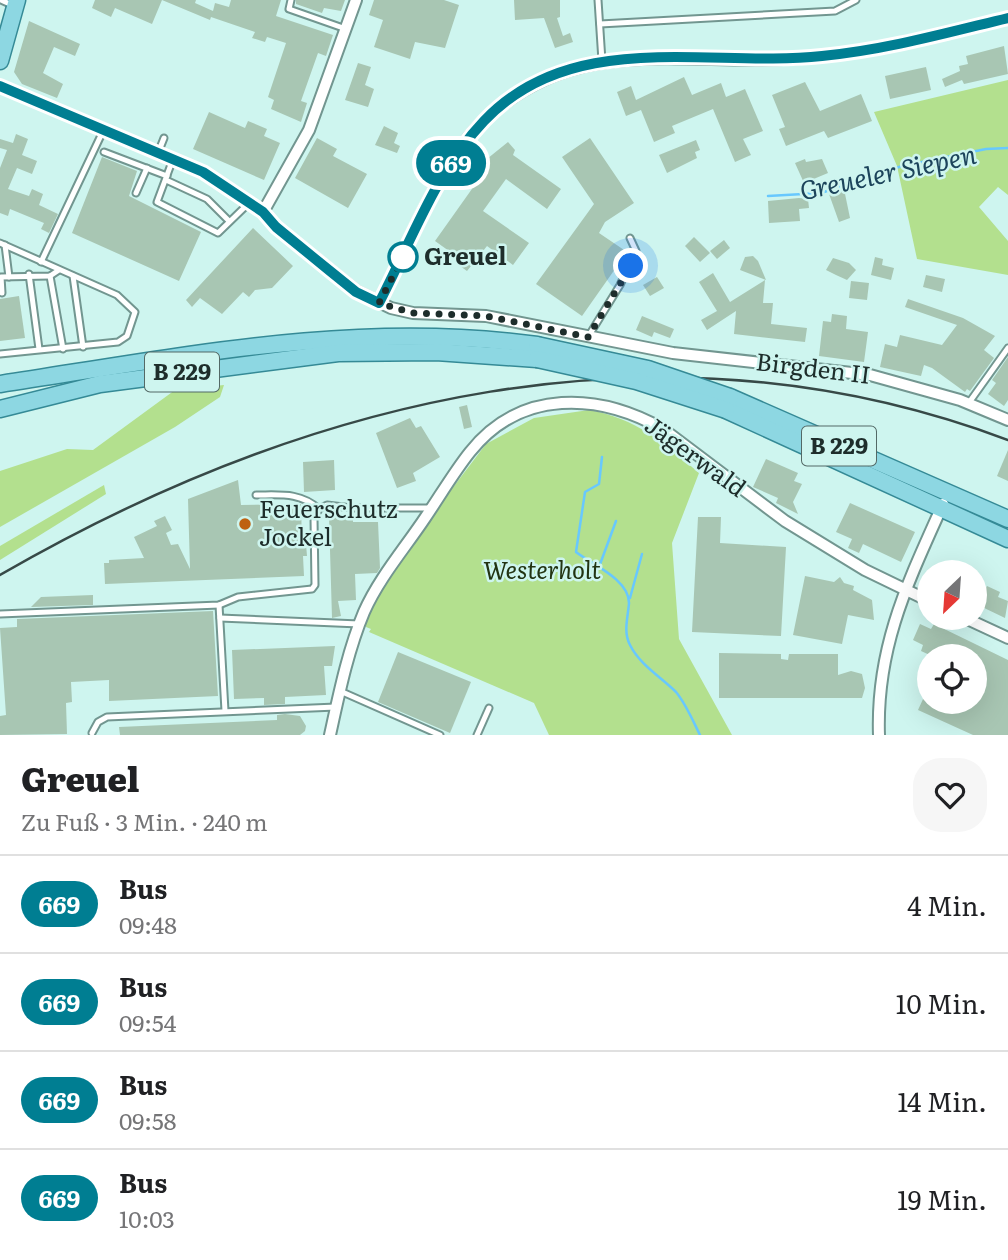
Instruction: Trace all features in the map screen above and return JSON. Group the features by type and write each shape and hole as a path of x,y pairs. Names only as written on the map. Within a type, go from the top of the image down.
{"main road":[{"path":"0,30 11,5"},
{"path":"0,61 9,38 11,5"},
{"name":"B 229","path":"0,384 283,342 419,335 636,366 948,492 1008,519"},
{"name":"B 229","path":"0,409 89,386 290,357 384,351 537,352"},
{"name":"B 229","path":"728,404 940,509 1008,539"}],"street":[{"path":"263,212 309,130 356,0"},
{"path":"379,303 444,174 484,121 505,102 536,83 569,69 602,61 649,57 752,60 823,56 887,47 1008,18"},
{"path":"0,86 203,172 263,212 276,227 356,292 379,303 413,313 486,316 588,337"},
{"name":"Birgden II","path":"588,337 698,356 862,374 968,404 1008,420"},
{"name":"Jägerwald","path":"330,735 360,623 373,595 471,451 506,420 540,406 562,402 603,404 623,409 663,429 785,522 917,595"},
{"path":"879,735 883,665 903,589 948,492"},
{"path":"987,628 1008,638"}],"lane":[{"path":"291,0 289,9 346,29"},
{"path":"598,0 602,61"},
{"path":"600,24 835,11 856,0"},
{"path":"41,262 104,129"},
{"path":"158,153 164,138"},
{"path":"104,152 147,168 207,200 229,221"},
{"path":"173,159 157,202 218,233 229,221 235,219 249,202"},
{"path":"136,193 147,168"},
{"path":"588,337 631,266 636,251 630,238"},
{"path":"0,354 122,341 131,328 135,312 125,300 2,244"},
{"path":"2,244 9,277"},
{"path":"2,293 1,277 29,274 50,276 59,270"},
{"path":"29,274 40,349"},
{"path":"50,276 63,349"},
{"path":"73,276 83,346"},
{"path":"968,404 1008,348"},
{"path":"256,495 290,495 308,500 319,509"},
{"path":"0,614 219,605 238,597 312,589 315,585 313,518 319,509 327,505 432,508"},
{"path":"219,605 225,712"},
{"path":"220,618 360,623"},
{"path":"341,691 440,735"},
{"path":"92,733 97,722 107,717 336,707"},
{"path":"477,735 489,708"}],"green space":[{"path":"1008,80 1008,195 998,187 979,207 1008,241 1008,275 917,259 897,166 874,112"},
{"path":"224,385 220,397 175,427 0,527 0,471 67,449 93,450 175,390"},
{"name":"Westerholt","path":"589,410 621,419 648,433 699,473 672,543 679,639 732,735 549,735 534,703 369,632 371,629 366,627 365,616 435,511 486,444 534,418"},
{"path":"104,485 106,494 0,560 0,546"}],"building":[{"path":"95,0 162,0 152,24 115,8 111,17 92,8"},
{"path":"162,0 196,0 195,3 213,11 215,3 229,7 231,0 281,0 276,16 333,35 326,56 318,53 301,101 307,103 301,122 271,109 274,100 268,97 286,43 267,37 265,42 252,38 255,32 211,17 210,20"},
{"path":"296,0 345,0 341,11 324,8 322,13 296,4"},
{"path":"374,0 444,0 459,5 445,48 415,42 410,59 374,47 383,20 369,15"},
{"path":"514,0 560,0 560,17 557,18 563,36 570,33 573,42 555,48 544,18 515,20"},
{"path":"29,21 80,44 75,56 54,47 43,73 63,84 57,98 22,84 14,72"},
{"path":"1004,46 1008,74 964,84 962,80 945,87 942,79 960,71 959,66 968,64 966,56"},
{"path":"358,63 371,67 365,85 374,89 368,107 345,100"},
{"path":"926,67 931,90 890,99 885,76"},
{"path":"684,77 692,95 721,83 726,97 745,89 763,131 743,139 751,155 735,162 713,109 672,126 675,133 654,142 641,110 626,116 617,92 631,86 636,100"},
{"path":"805,82 820,111 861,94 872,121 828,138 824,131 786,146 779,129 785,127 772,95"},
{"path":"209,112 245,128 248,121 267,129 264,136 280,143 264,180 193,149"},
{"path":"384,126 398,133 394,143 400,146 397,153 375,145"},
{"path":"16,134 28,139 22,155 37,161 32,174 17,168 8,189 29,196 32,189 43,194 39,205 58,214 49,233 41,229 44,223 10,209 8,216 0,213 0,168 7,150 0,148 0,139 13,143"},
{"path":"317,138 337,149 333,156 367,174 348,208 295,178"},
{"path":"590,138 634,203 605,222 599,233 627,252 582,316 536,284 594,204 562,157"},
{"path":"696,140 700,150 695,152 697,158 667,173 659,155"},
{"path":"508,142 515,150 513,155 561,189 547,209 506,179 483,211 529,243 513,265 487,246 467,271 460,266 463,261 435,241 479,179 473,174 477,167"},
{"path":"102,157 137,171 129,196 201,232 179,281 72,233"},
{"path":"805,159 806,162 822,159 828,173 804,183 795,163"},
{"path":"844,189 850,218 839,222 829,194"},
{"path":"808,199 809,208 799,209 800,221 769,223 768,201"},
{"path":"253,228 293,266 272,288 255,290 249,297 243,292 222,314 200,298 192,307 186,300"},
{"path":"694,237 710,253 700,262 685,246"},
{"path":"724,240 730,248 717,259 710,251"},
{"path":"753,256 766,280 740,270 745,257"},
{"path":"875,257 883,259 882,265 894,268 891,280 871,275"},
{"path":"833,258 849,263 856,270 847,280 826,270"},
{"path":"713,273 730,302 765,280 763,303 773,303 771,324 807,328 805,342 734,334 736,311 707,330 701,320 717,311 699,282"},
{"path":"926,275 945,279 942,292 923,287"},
{"path":"657,277 664,288 650,296 643,285"},
{"path":"851,281 869,283 867,300 849,298"},
{"path":"19,296 25,338 0,341 0,299"},
{"path":"908,299 963,318 995,336 984,350 994,358 970,391 967,389 965,392 924,365 921,376 880,367 885,344 897,347 900,335 942,345 957,325 905,307"},
{"path":"832,314 847,316 846,329 868,332 864,362 819,356 823,321 831,322"},
{"path":"642,316 674,329 670,338 654,332 652,337 636,330"},
{"path":"1008,357 1008,400 1004,406 988,394 996,383 992,380"},
{"path":"467,405 472,427 464,429 459,407"},
{"path":"410,418 416,428 421,426 440,457 413,473 416,481 397,488 376,433"},
{"path":"1008,450 1008,481 997,476"},
{"path":"766,459 798,473 794,481 802,484 793,502 798,514 776,503 778,498 753,487"},
{"path":"334,460 335,490 304,492 303,462"},
{"name":"Feuerschutz Jockel","path":"238,480 241,505 301,504 302,544 306,544 307,556 303,556 304,576 105,584 104,563 109,563 109,560 144,558 134,537 157,526 154,521 165,516 172,530 166,533 171,545 178,544 190,569 188,499"},
{"path":"850,503 915,532 901,562 863,544 859,553 848,548 852,539 836,532"},
{"path":"329,516 353,516 353,522 378,522 380,568 377,573 355,574 356,600 338,601 341,616 332,618"},
{"path":"698,517 721,517 720,543 786,547 781,636 692,632"},
{"path":"805,576 834,582 840,577 844,583 854,586 853,590 872,600 874,620 848,615 842,644 793,635"},
{"path":"987,586 1000,592 998,597 1008,601 1005,618 987,609"},
{"path":"93,595 93,605 31,607 41,597"},
{"path":"213,611 218,696 109,701 109,680 71,682 72,702 66,703 67,734 0,735 0,716 6,715 0,628 17,627 17,619"},
{"path":"917,630 946,630 975,644 921,644 913,640"},
{"path":"335,646 332,666 324,666 326,695 285,697 285,704 264,705 264,698 234,699 232,650"},
{"path":"987,650 1008,660 1008,735 973,735 927,714 987,714"},
{"path":"398,652 471,682 450,733 378,702"},
{"path":"719,653 781,654 781,659 788,660 789,654 838,654 838,675 851,671 862,674 865,688 862,698 719,698"},
{"path":"277,715 300,716 306,726 305,731 300,735 120,735 119,727 277,720"}],"waterway":[{"name":"Greueler Siepen","path":"768,196 821,193 902,166 986,149 1008,148"},
{"path":"602,457 599,484 585,492 576,552 608,573 623,587 629,603 626,630 630,645 645,665 676,692 700,735"},
{"path":"599,567 616,521"},
{"path":"630,598 642,554"}],"railway":[{"path":"0,575 118,512 240,460 364,419 490,392 619,378 748,381 878,401 1008,440"}],"bus line":[{"name":"669","path":"0,86 203,172 263,212 276,227 356,292 379,303 444,174 468,139 503,104 536,83 584,64 625,58 797,59 855,52 1008,18"}],"place":[{"name":"Greuel","path":"403,257"},
{"name":"Feuerschutz Jockel","path":"245,524"}],"route":[{"path":"403,257 379,303 413,313 474,314 588,337 631,266"}]}
